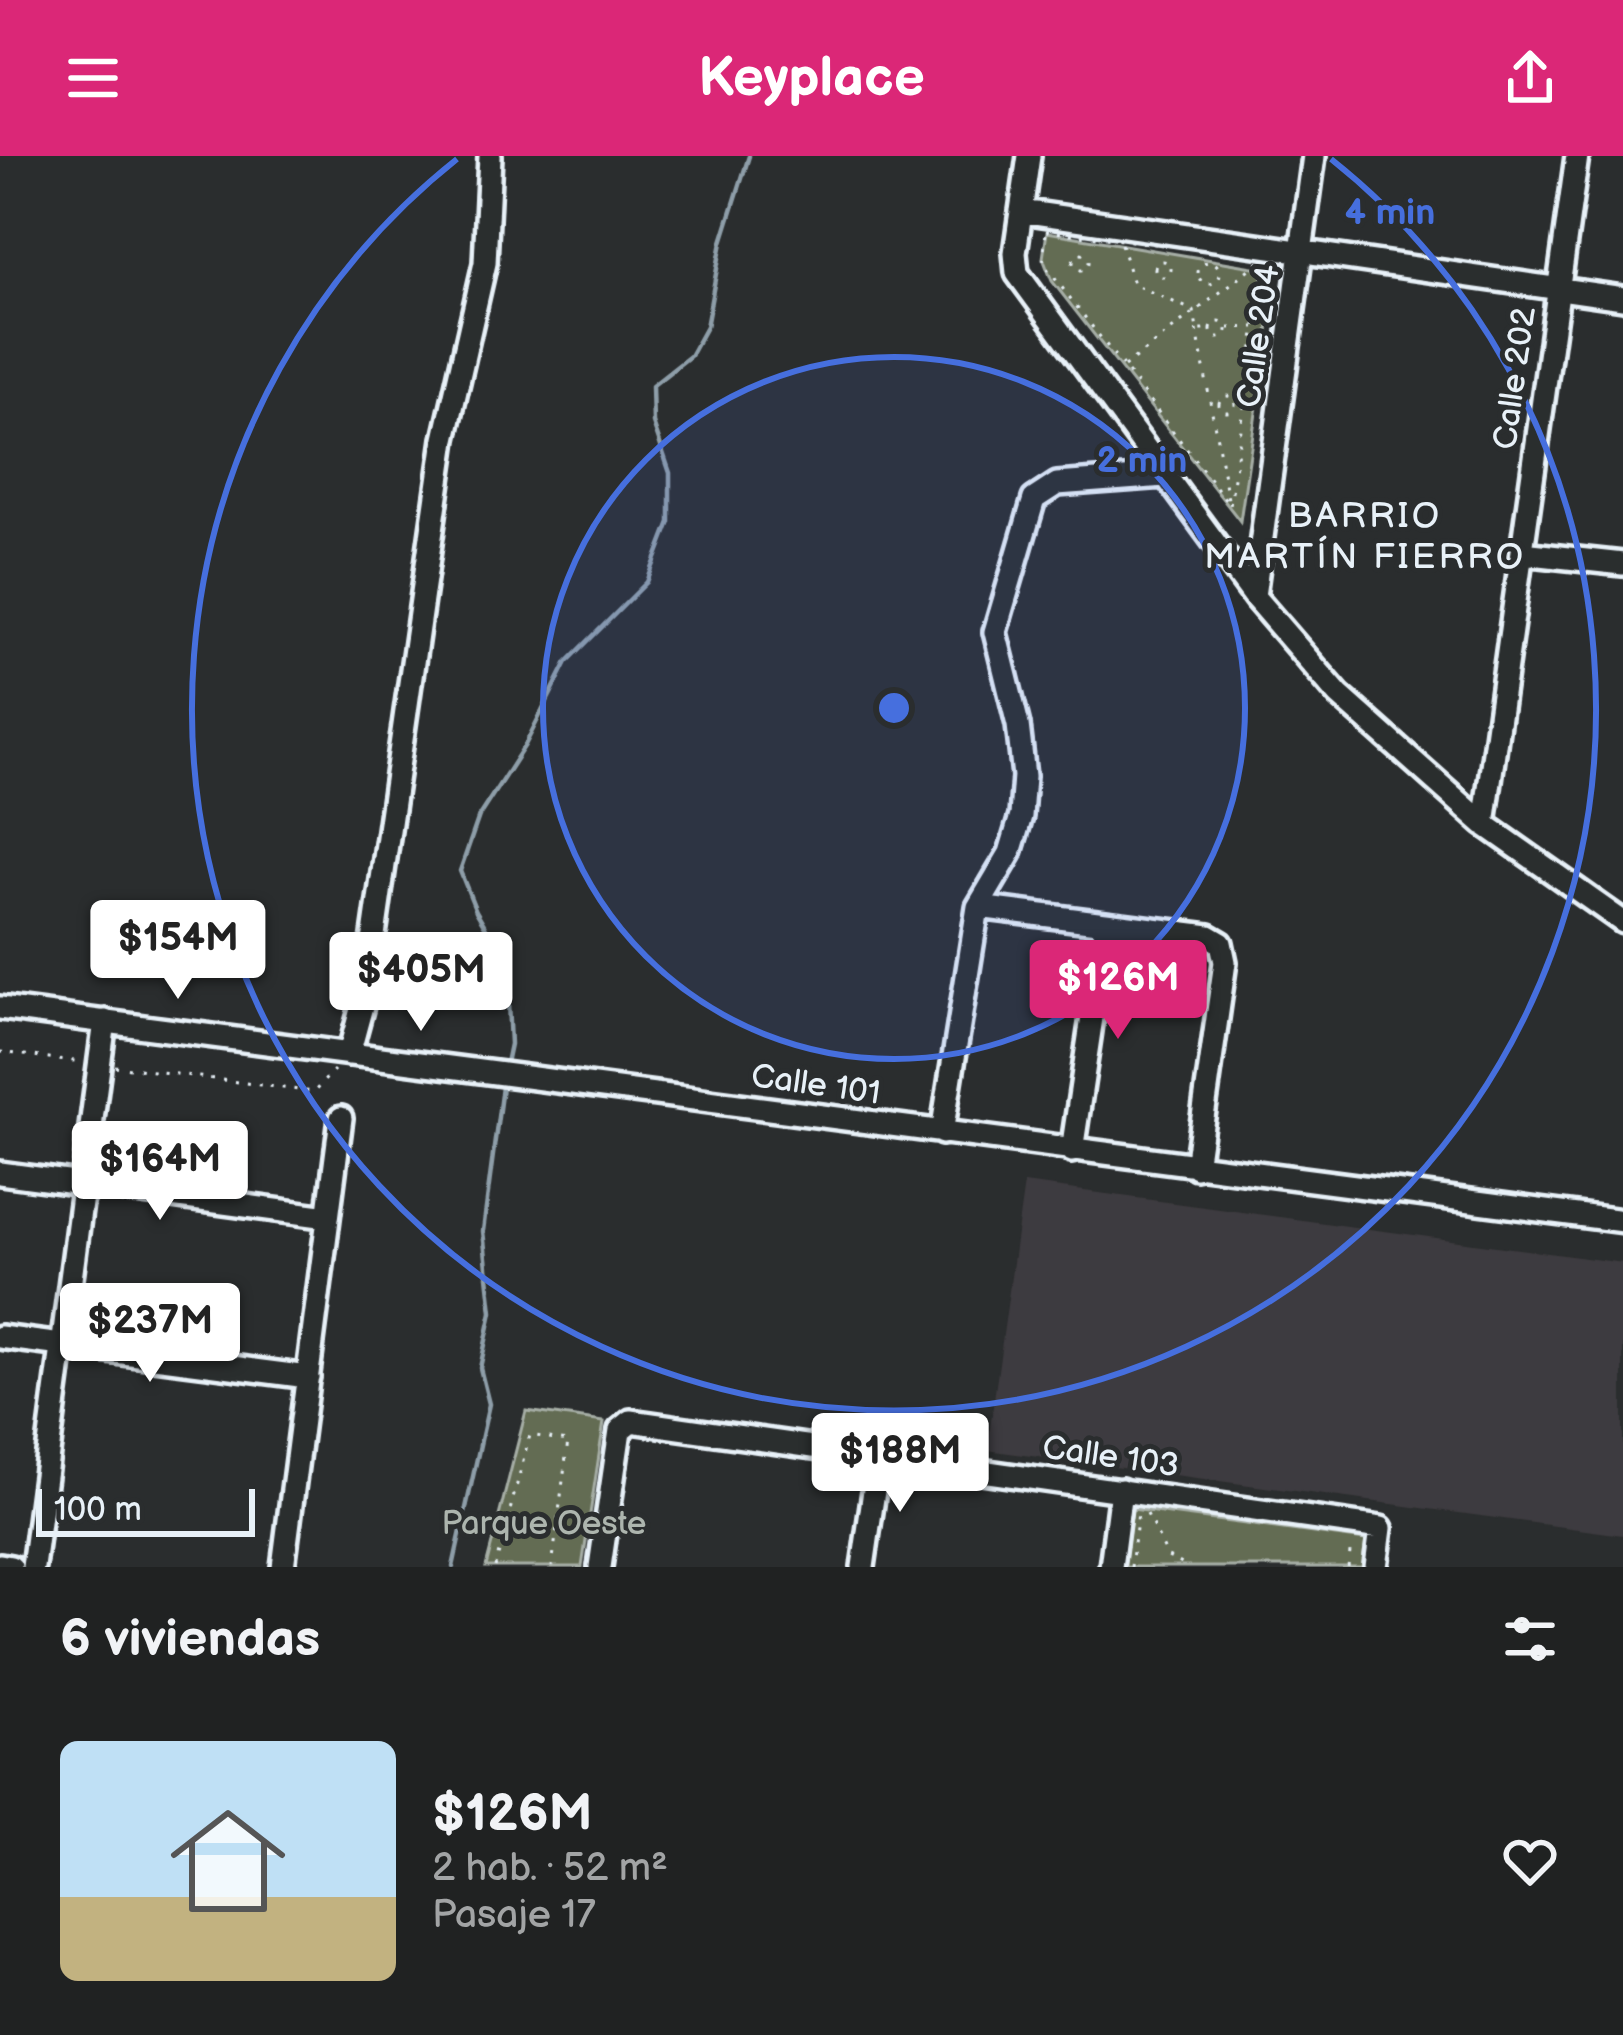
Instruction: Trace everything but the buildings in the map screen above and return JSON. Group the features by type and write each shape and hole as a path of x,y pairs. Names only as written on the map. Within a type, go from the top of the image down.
{"street":[{"path":"349,1054 370,969 445,439 485,263 490,156"},
{"path":"1029,156 1017,273 1254,596 1340,695 1484,824 1623,922"},
{"name":"Calle 204","path":"1254,596 1314,156"},
{"name":"Calle 202","path":"1484,824 1576,156"},
{"path":"1022,211 1623,298"},
{"path":"942,1133 978,907 1010,853 1021,816 1024,776 1018,725 995,632 1034,499 1057,484 1165,476"},
{"path":"1522,553 1623,564"},
{"path":"978,907 1209,936 1221,943 1226,962 1196,1167"},
{"path":"1072,1151 1106,924"},
{"name":"Calle 101","path":"0,1008 1623,1221"},
{"path":"33,1567 105,1022"},
{"path":"283,1567 341,1118"},
{"path":"0,1173 328,1217"},
{"path":"0,1337 308,1378"},
{"name":"Calle 103","path":"600,1567 620,1430 631,1421 1381,1528 1376,1567"},
{"path":"863,1567 879,1456"},
{"path":"1111,1567 1121,1490"},
{"path":"0,1565 11,1567"}],"path":[{"path":"1230,505 1043,263 1046,231 1266,257"},
{"path":"1120,239 1133,284 1194,311"},
{"path":"1167,262 1168,245"},
{"path":"1123,369 1266,257"},
{"path":"1230,505 1266,257"},
{"path":"1216,282 1222,290"},
{"path":"1194,311 1230,505"},
{"path":"1211,330 1220,322 1227,328 1257,327"},
{"path":"1197,330 1211,330 1220,338 1227,328"},
{"path":"1218,405 1226,396 1235,404 1246,404"},
{"path":"1211,405 1228,412 1235,404"},
{"path":"0,1052 314,1092 349,1054"},
{"path":"495,1567 530,1435 568,1441 552,1567"},
{"path":"1131,1567 1138,1513 1147,1514 1168,1557 1188,1567"},
{"path":"1348,1567 1351,1543"}],"shaded area":[{"path":"1024,1183 1623,1263 1623,1535 987,1450"}],"green space":[{"path":"1047,232 1277,271 1240,521 1052,281 1043,258"},
{"name":"Parque Oeste","path":"526,1411 604,1422 582,1567 486,1567"},
{"path":"1132,1509 1366,1540 1362,1567 1124,1567"}],"waterway":[{"path":"505,1068 510,1044 506,962 476,911 460,871 479,816 525,745 567,662 647,582 670,522 670,473 653,423 652,386 690,356 706,327 722,242 749,156"},
{"path":"453,1567 489,1404 480,1368 492,1312 483,1231 503,1079"}],"district":[{"name":"BARRIO MARTÍN FIERRO","path":"1365,534"}]}
